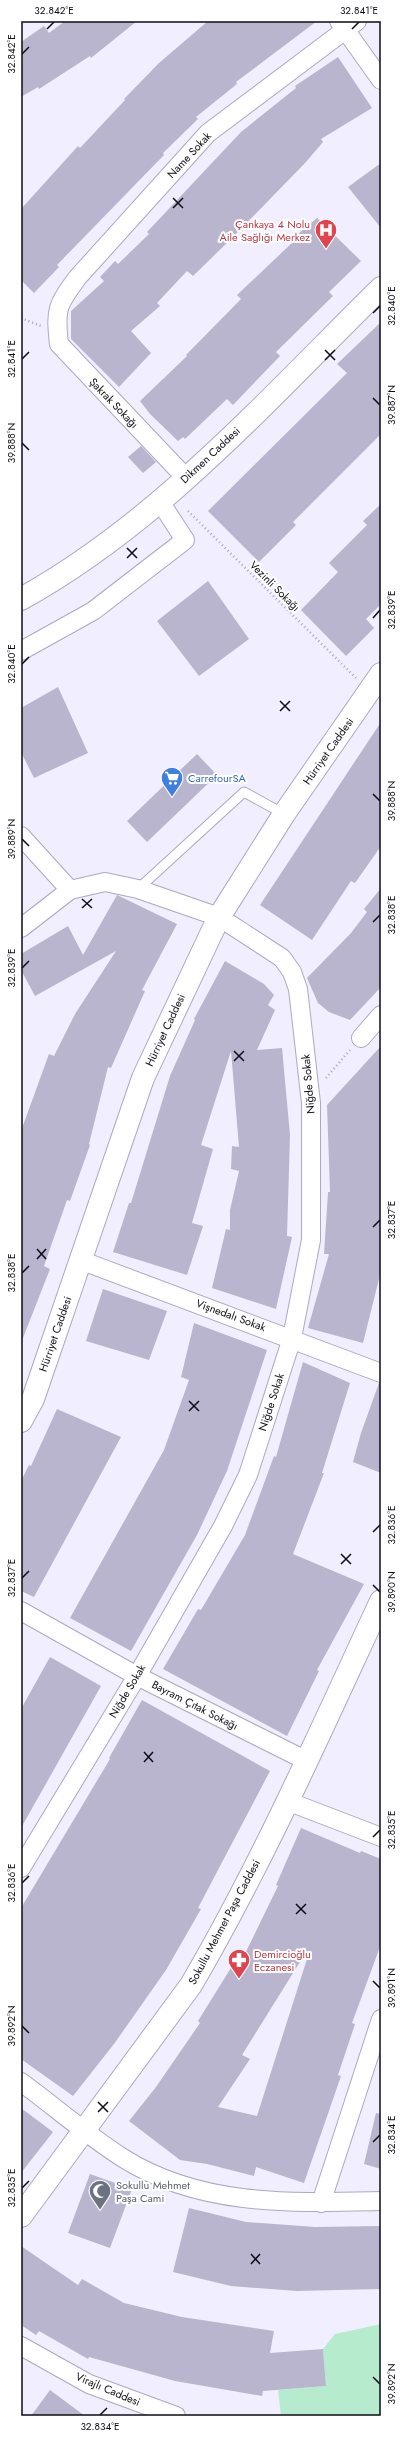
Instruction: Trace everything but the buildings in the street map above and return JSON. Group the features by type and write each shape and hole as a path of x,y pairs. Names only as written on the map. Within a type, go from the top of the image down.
{"main road":[{"name":"Dikmen Caddesi","path":"21,599 70,569 186,478 381,288"},
{"name":"Hürriyet Caddesi","path":"21,1421 33,1399 143,1078 219,917 284,814 381,674"},
{"name":"Sokullu Mehmet Paşa Caddesi","path":"21,2216 190,1985 208,1955 307,1761 381,1601"}],"street":[{"path":"347,24 381,80"},
{"name":"Name Sokak","path":"57,320 60,301 78,277 208,133 347,24"},
{"name":"Şakrak Sokağı","path":"57,320 59,344 186,478"},
{"path":"21,651 93,611 185,540 164,496"},
{"path":"21,836 70,890 21,928"},
{"name":"Niğde Sokak","path":"21,1868 137,1676 224,1526 248,1475 292,1338 311,1240 310,1096 298,989 292,972 282,958 219,917 138,890 105,882 70,890"},
{"path":"361,1038 381,1015"},
{"name":"Vişnedalı Sokak","path":"80,1260 292,1338 381,1373"},
{"name":"Bayram Çıtak Sokağı","path":"21,1611 137,1676 307,1761"},
{"path":"287,1801 381,1838"},
{"path":"321,2203 381,2019"},
{"path":"21,2082 123,2158 156,2176 210,2194 260,2201 321,2203 381,2201"},
{"name":"Virajlı Caddesi","path":"21,2346 89,2384 168,2415"}],"lane":[{"path":"138,890 244,792 284,814"}],"path":[{"name":"Vezinli Sokağı","path":"164,496 369,692"},
{"path":"310,1096 361,1038"}],"green space":[{"path":"381,2324 381,2416 281,2416 278,2390 326,2386 323,2349 335,2334"}],"place":[{"name":"Çankaya 4 Nolu Aile Sağlığı Merkez","path":"326,250"},
{"name":"CarrefourSA","path":"172,798"},
{"name":"Demircioğlu Eczanesi","path":"239,1980"},
{"name":"Sokullu Mehmet Paşa Cami","path":"100,2210"}]}
